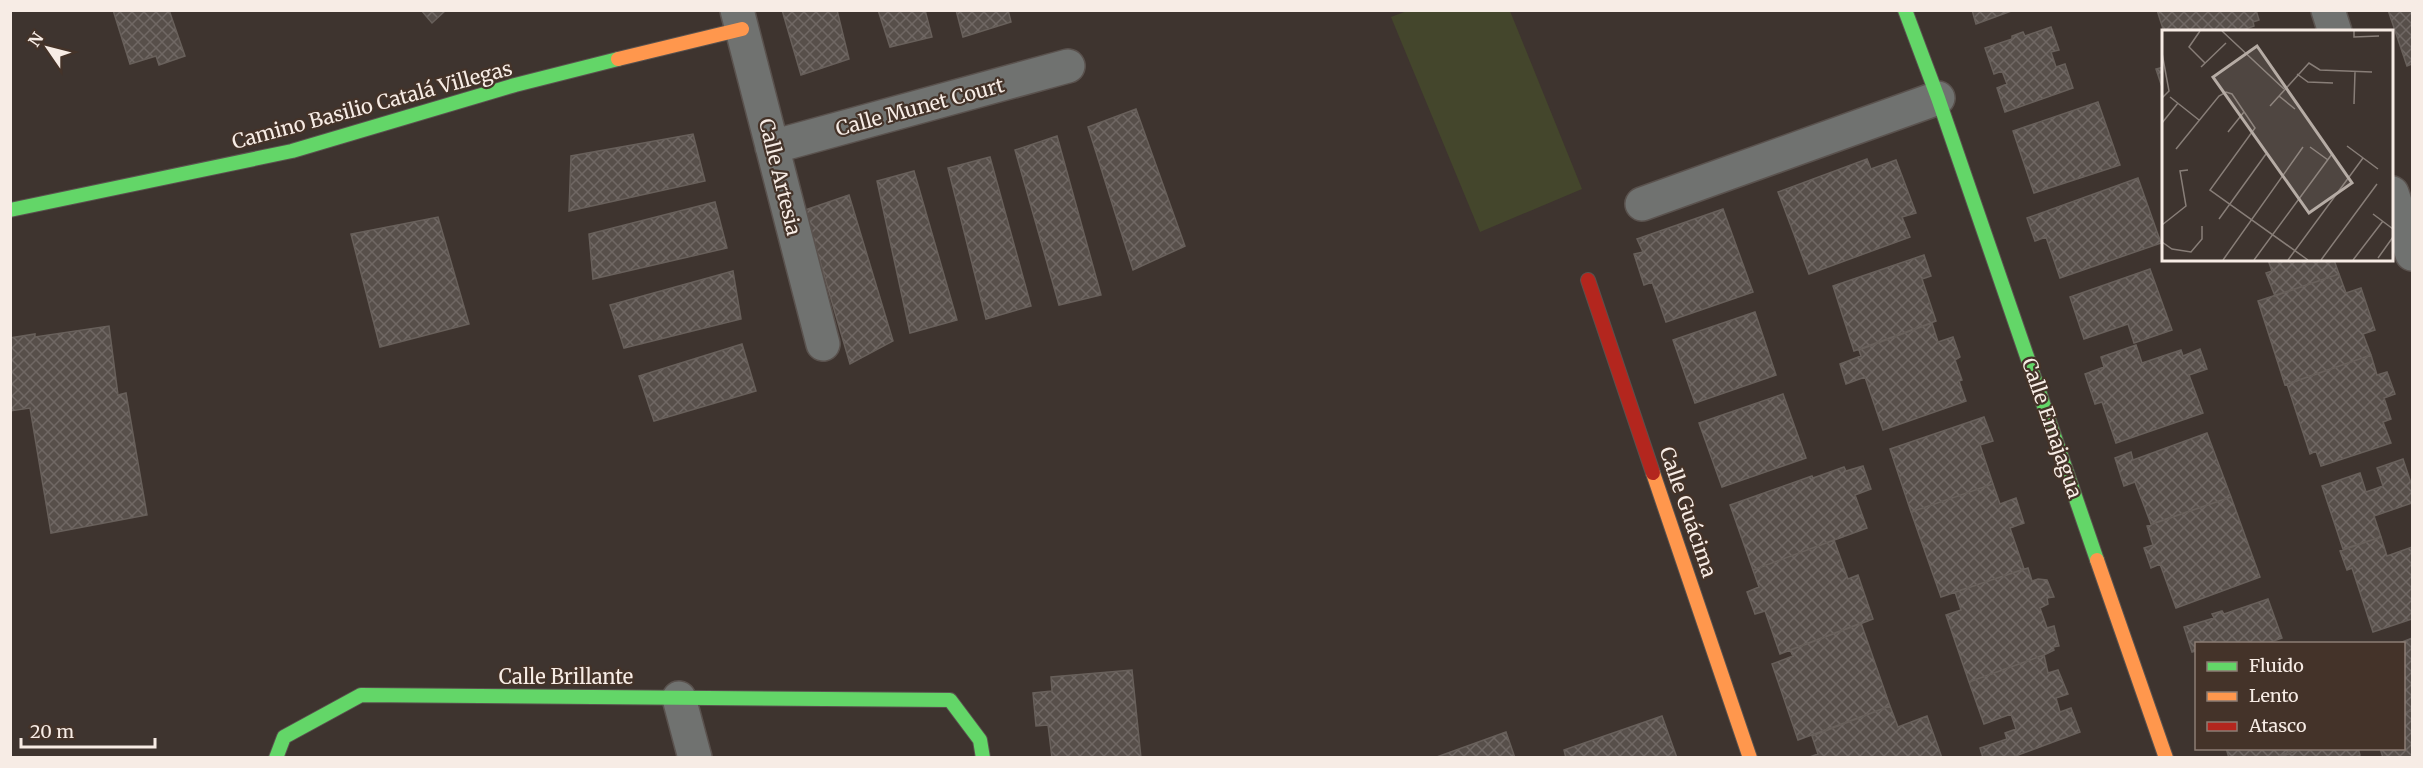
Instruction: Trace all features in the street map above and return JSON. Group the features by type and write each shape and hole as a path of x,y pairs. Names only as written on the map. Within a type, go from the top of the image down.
{"street":[{"name":"Calle Emajagua","path":"1905,10 1938,98 2166,758"},
{"path":"2328,10 2334,30"},
{"name":"Calle Artesia","path":"740,20 823,344"},
{"name":"Camino Basilio Catalá Villegas","path":"10,210 292,151 740,20"},
{"name":"Calle Munet Court","path":"772,147 1068,66"},
{"path":"1642,204 1938,98"},
{"path":"2393,199 2412,254"},
{"name":"Calle Guácima","path":"1588,280 1750,758"},
{"name":"Calle Brillante","path":"276,758 284,737 362,695 950,700 980,740 983,758"},
{"path":"679,698 695,758"}],"green space":[{"path":"1407,11 1510,11 1582,189 1480,232 1391,17"}],"building":[{"path":"113,10 169,10 185,56 159,65 156,56 130,64"},
{"path":"421,10 446,10 432,23"},
{"path":"782,10 837,10 849,59 801,75"},
{"path":"878,10 925,10 932,37 890,47"},
{"path":"956,10 1008,10 1011,22 963,37"},
{"path":"1972,10 2014,10 1976,24"},
{"path":"2157,10 2256,10 2259,20 2253,22 2254,26 2243,30 2163,30"},
{"path":"2388,10 2412,10 2412,64 2407,66"},
{"path":"2051,27 2059,50 2051,52 2056,67 2065,64 2073,88 2005,112 1997,88 2007,84 2002,71 1994,74 1985,48 2012,39 2012,36 2023,32 2025,36"},
{"path":"2162,68 2162,87 2156,69"},
{"path":"2098,102 2120,165 2034,193 2013,131"},
{"path":"1136,109 1185,246 1133,270 1088,127"},
{"path":"693,134 705,181 569,211 571,156"},
{"path":"1057,136 1101,295 1059,305 1015,150"},
{"path":"990,157 1031,306 986,319 948,168"},
{"path":"1867,159 1871,169 1896,160 1916,213 1902,217 1910,237 1809,274 1778,192"},
{"path":"914,171 957,320 910,333 877,181"},
{"path":"2138,178 2161,243 2060,278 2046,237 2035,241 2027,218"},
{"path":"849,195 893,341 850,364 805,210"},
{"path":"715,202 727,248 593,279 589,234"},
{"path":"1723,209 1753,292 1666,322 1652,282 1644,285 1634,254 1643,252 1637,239"},
{"path":"438,217 469,324 380,347 351,234"},
{"path":"1924,255 1931,276 1922,279 1936,321 1854,351 1833,286"},
{"path":"2268,261 2334,261 2339,274 2275,296 2266,273 2272,271"},
{"path":"2150,269 2172,330 2134,343 2128,324 2084,339 2070,297"},
{"path":"733,271 741,319 624,348 610,305"},
{"path":"2339,274 2346,293 2361,288 2375,330 2363,334 2371,355 2285,385 2258,301"},
{"path":"1755,312 1776,375 1695,403 1673,340"},
{"path":"1932,323 1938,342 1953,337 1960,357 1955,360 1962,380 1959,381 1966,401 1883,430 1865,377 1846,384 1840,364 1861,356 1859,350"},
{"path":"109,326 118,395 126,393 147,515 51,533 30,408 10,411 10,338 35,334 35,337"},
{"path":"742,344 756,391 654,421 639,376"},
{"path":"2136,345 2142,363 2181,350 2183,356 2200,349 2207,369 2189,375 2203,413 2116,443 2102,402 2095,404 2085,374 2104,367 2101,357"},
{"path":"2371,355 2377,375 2387,372 2395,394 2384,398 2391,419 2383,422 2391,443 2321,466 2316,451 2310,454 2287,384"},
{"path":"1783,394 1806,458 1722,487 1699,423"},
{"path":"1984,417 1993,441 1980,445 1993,484 1911,512 1890,449"},
{"path":"2207,433 2231,497 2151,524 2135,482 2124,486 2115,458 2131,452 2133,460"},
{"path":"2403,459 2412,486 2412,503 2374,516 2381,537 2343,549 2322,486 2360,473 2366,492 2383,486 2377,468"},
{"path":"1863,466 1871,489 1855,495 1867,528 1753,570 1730,505 1812,476 1813,478 1844,467 1846,471"},
{"path":"1993,484 2000,504 2016,498 2024,523 2010,528 2024,569 1941,597 1911,512"},
{"path":"2231,497 2260,577 2176,608 2160,564 2151,568 2144,548 2153,545 2147,526"},
{"path":"2381,537 2387,556 2412,547 2412,619 2373,632 2352,568 2347,570 2340,551"},
{"path":"1834,540 1848,579 1858,575 1873,619 1780,654 1765,611 1755,614 1747,592 1759,587 1753,570"},
{"path":"2028,568 2032,581 2047,580 2054,597 2047,598 2048,604 2040,608 2047,628 2054,626 2059,646 2053,647 2054,650 2044,655 1969,682 1946,615 1961,610 1955,592"},
{"path":"2268,599 2282,638 2271,642 2195,642 2195,651 2192,652 2184,627 2214,618 2212,614 2222,611 2224,614"},
{"path":"1861,623 1890,706 1798,740 1772,664 1793,656 1790,650"},
{"path":"2412,638 2412,710 2405,713 2405,642 2402,642"},
{"path":"2044,655 2048,673 2058,670 2068,694 2056,698 2060,712 2071,708 2080,732 2010,758 1983,758 1980,748 2007,739 2005,733 2016,729 2011,714 1984,724 1969,682"},
{"path":"1132,670 1141,758 1052,758 1048,725 1036,726 1033,693 1052,691 1051,677"},
{"path":"1890,706 1898,727 1927,716 1942,758 1807,758 1818,754 1812,736"},
{"path":"2412,710 2412,758 2383,758 2381,750 2405,750 2405,713"},
{"path":"1662,716 1677,758 1566,758 1564,750"},
{"path":"1506,732 1515,758 1434,758"},
{"path":"2227,750 2293,750 2275,758 2229,758"},
{"path":"2297,750 2359,750 2360,755 2353,758 2279,758"}],"traffic: fast":[{"path":"1905,10 1938,98 2097,560"},
{"path":"10,210 292,151 515,85 618,59"},
{"path":"276,758 284,737 361,695 950,700 980,740 983,758"}],"traffic: slow":[{"path":"618,59 742,29"},
{"path":"1653,473 1750,758"},
{"path":"2097,560 2166,758"}],"traffic: jam":[{"path":"1588,280 1653,473"}]}
